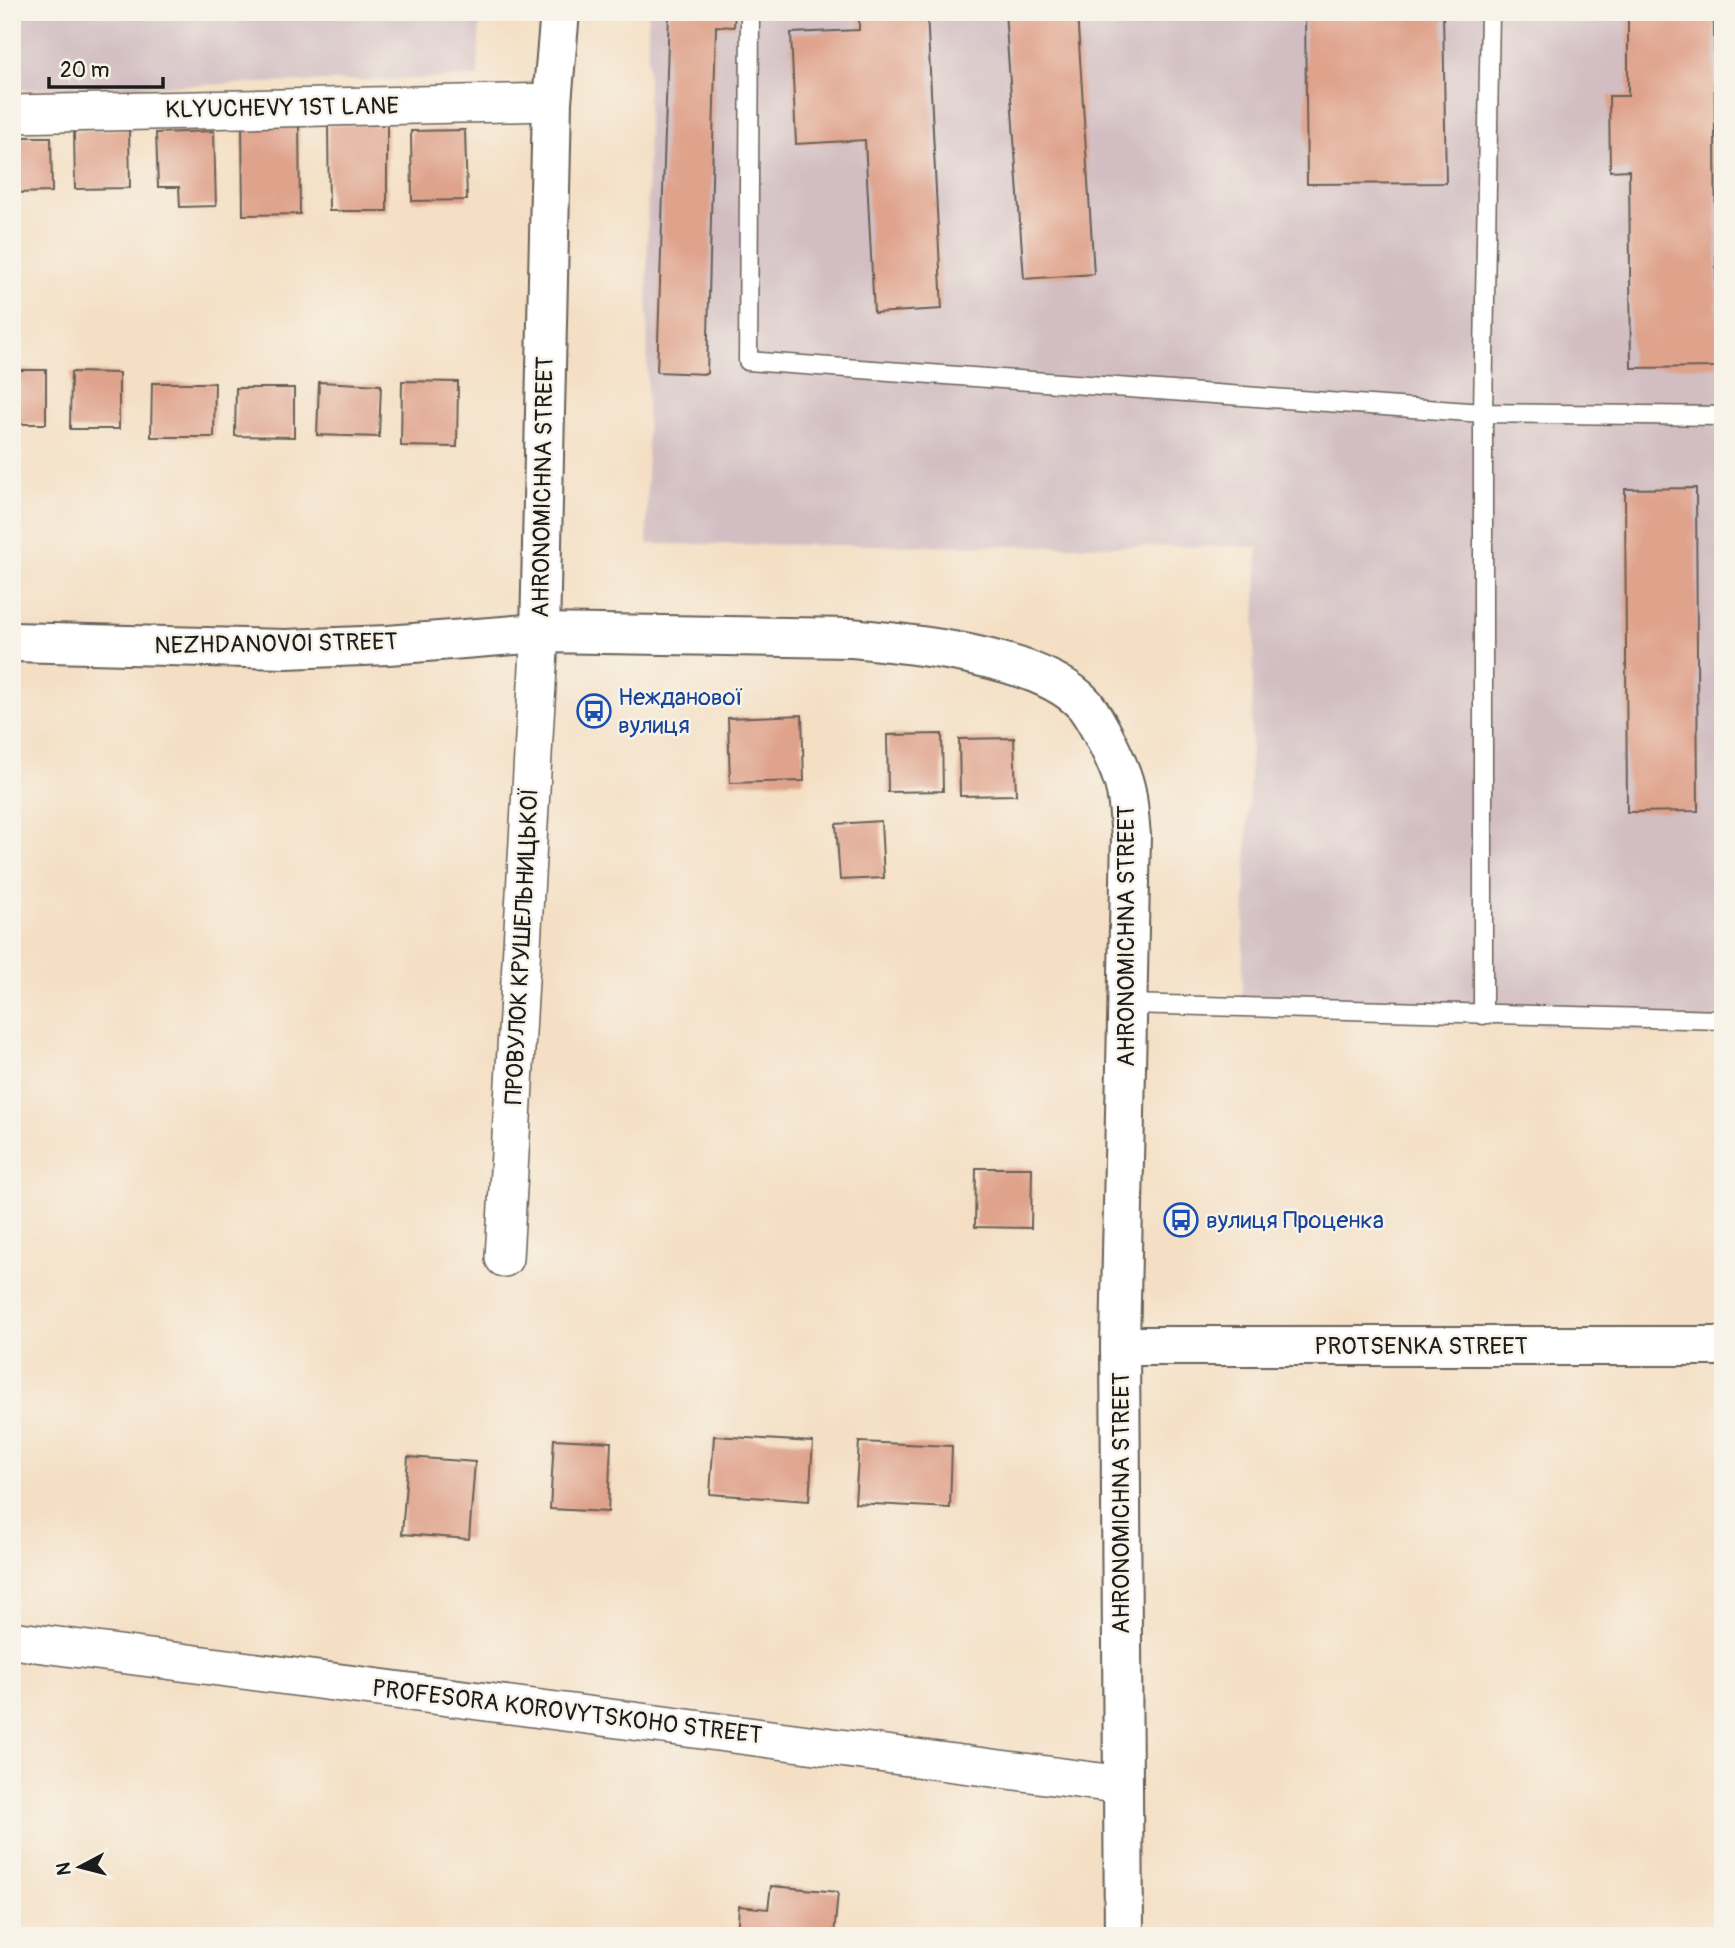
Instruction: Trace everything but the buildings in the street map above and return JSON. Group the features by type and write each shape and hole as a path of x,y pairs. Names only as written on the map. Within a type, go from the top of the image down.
{"street":[{"name":"AHRONOMICHNA STREET","path":"560,12 552,102 540,633 851,638 901,643 1006,662 1054,684 1084,705 1125,786 1131,835 1120,1346 1124,1936"},
{"name":"KLYUCHEVY 1ST LANE","path":"12,114 552,102"},
{"name":"NEZHDANOVOI STREET","path":"12,642 286,649 388,645 540,633"},
{"name":"ПРОВУЛОК КРУШЕЛЬНИЦЬКОЇ","path":"504,1258 540,633"},
{"name":"PROTSENKA STREET","path":"1120,1346 1723,1346"},
{"name":"PROFESORA KOROVYTSKOHO STREET","path":"12,1640 1123,1785"}],"lane":[{"path":"750,12 748,361 1483,413 1723,416"},
{"path":"1483,1015 1483,413 1490,12"},
{"path":"1127,1004 1723,1020"}],"shaded area":[{"path":"12,12 480,12 478,77 12,90"},
{"path":"648,12 1723,12 1723,1036 1241,1006 1258,547 647,544"}],"place":[{"name":"Нежданової вулиця","path":"594,711"},
{"name":"вулиця Проценка","path":"1181,1220"}]}
